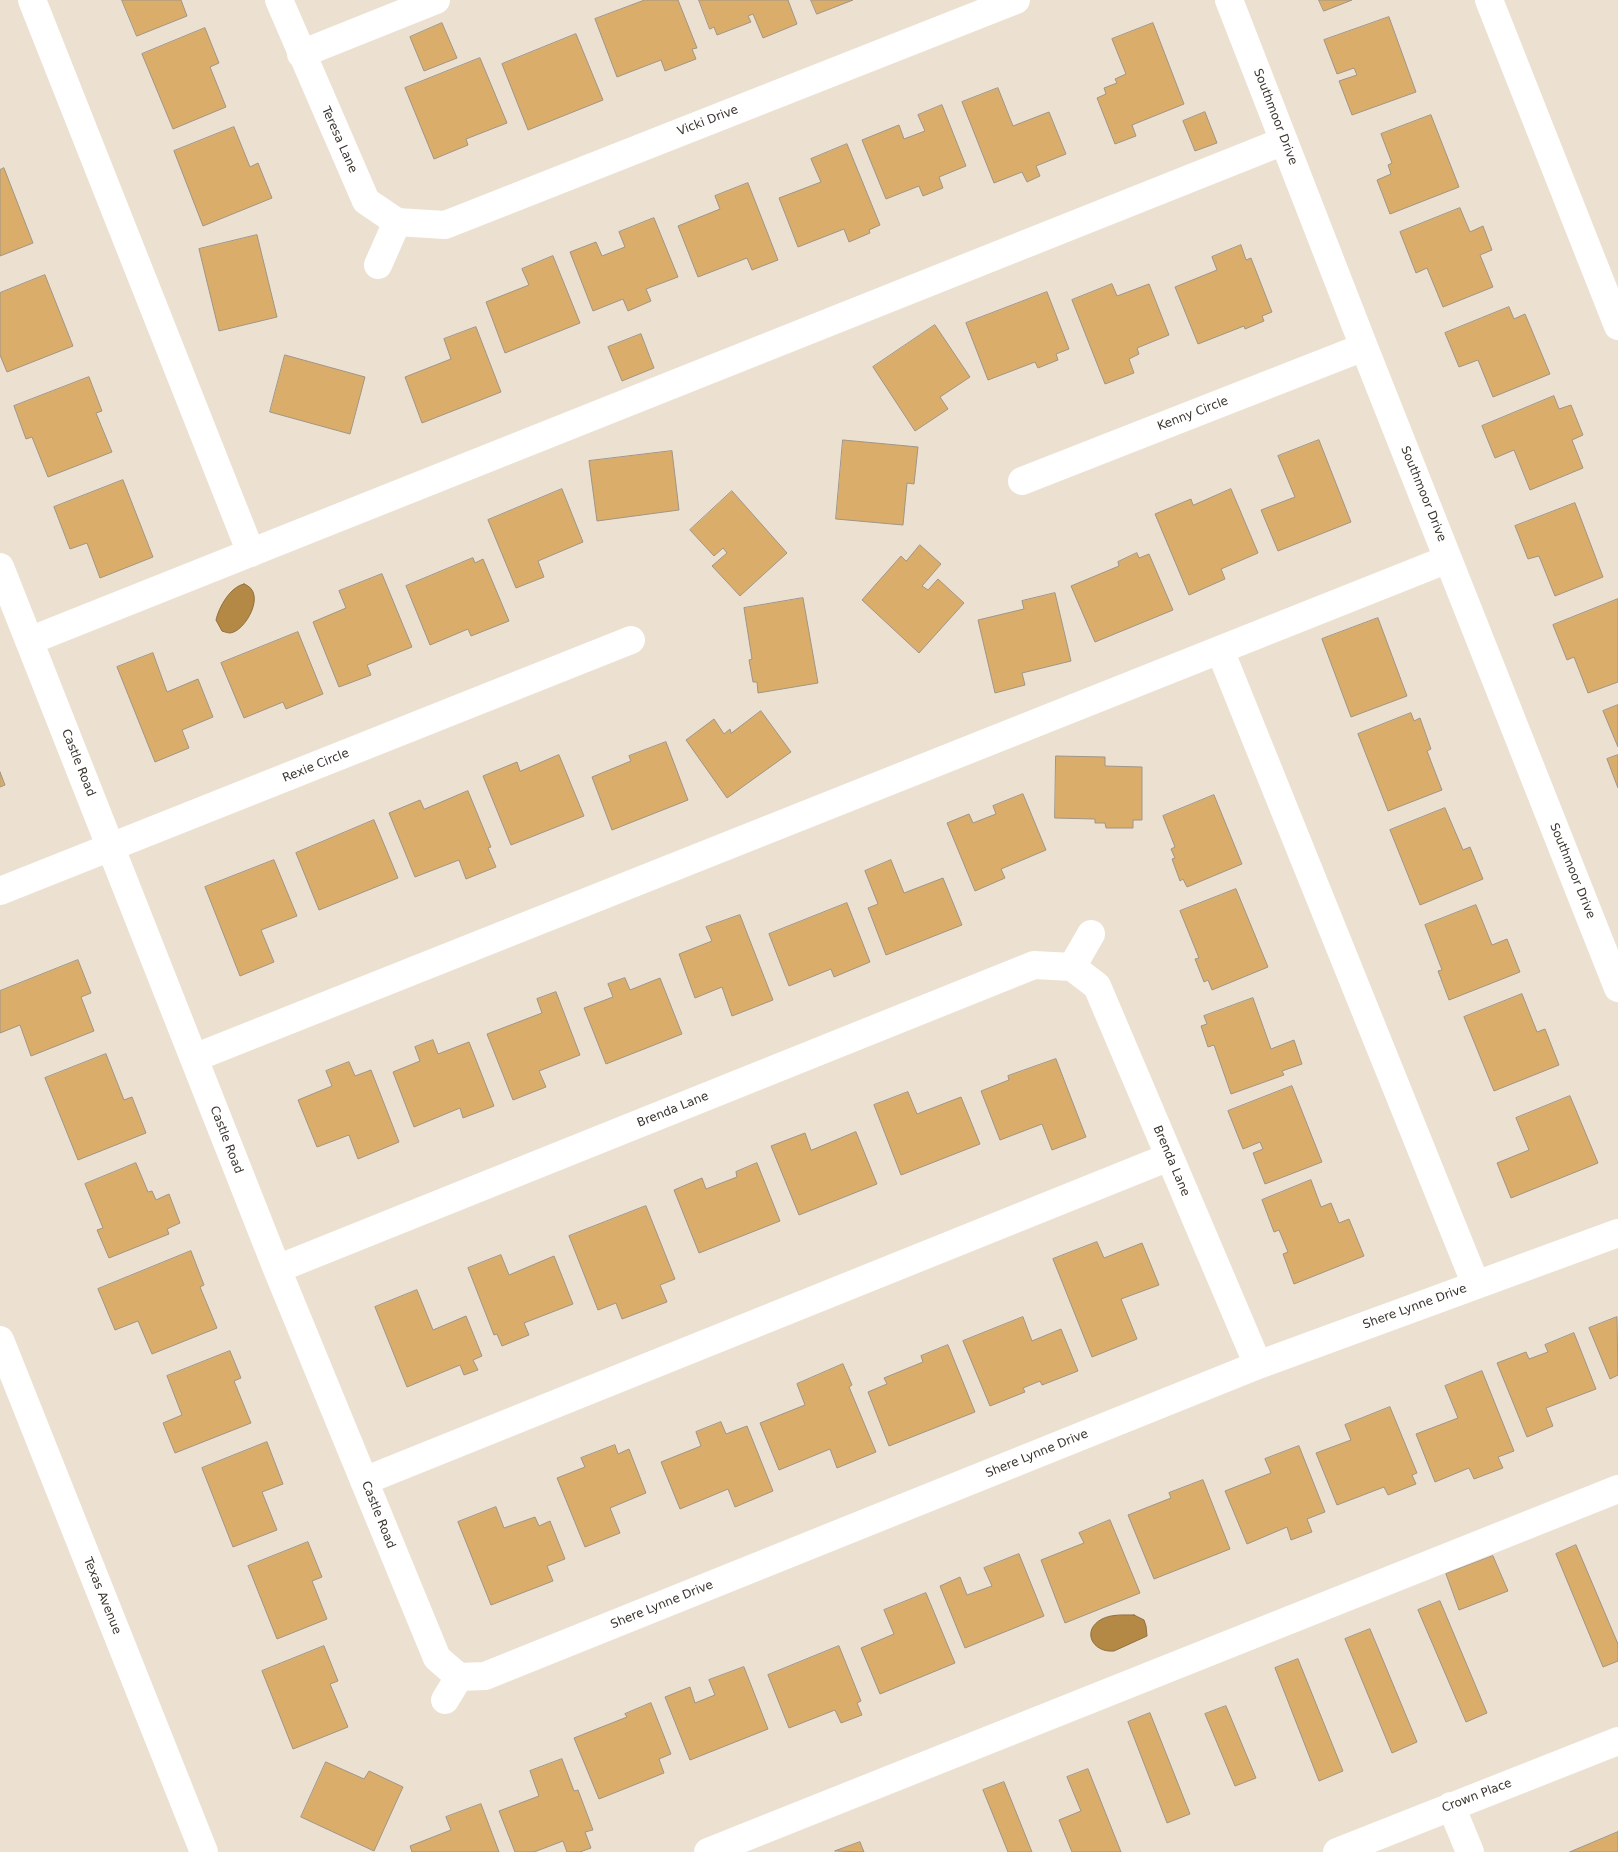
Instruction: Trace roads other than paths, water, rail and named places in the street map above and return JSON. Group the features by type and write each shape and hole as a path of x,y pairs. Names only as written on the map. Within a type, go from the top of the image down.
{"street":[{"path":"32,0 251,553"},
{"name":"Teresa Lane","path":"279,0 366,201 397,222"},
{"path":"301,54 436,0"},
{"name":"Vicki Drive","path":"397,222 445,225 1016,0"},
{"name":"Southmoor Drive","path":"1229,0 1364,347 1618,988"},
{"path":"1489,0 1618,326"},
{"path":"29,641 1284,141"},
{"path":"378,266 397,222"},
{"name":"Kenny Circle","path":"1022,481 1364,347"},
{"path":"194,1058 1448,559"},
{"name":"Castle Road","path":"0,567 277,1269 437,1658 459,1677"},
{"name":"Rexie Circle","path":"0,891 631,640"},
{"path":"1220,650 1476,1285"},
{"path":"1072,967 1091,934"},
{"name":"Brenda Lane","path":"277,1269 1034,965 1072,967 1097,986 1258,1365"},
{"path":"364,1481 1170,1157"},
{"name":"Shere Lynne Drive","path":"459,1677 485,1676 1258,1365 1618,1233"},
{"name":"Texas Avenue","path":"0,1340 204,1852"},
{"path":"708,1852 1618,1488"},
{"path":"445,1700 459,1677"},
{"name":"Crown Place","path":"1337,1852 1618,1741"},
{"path":"1451,1806 1470,1852"}]}
